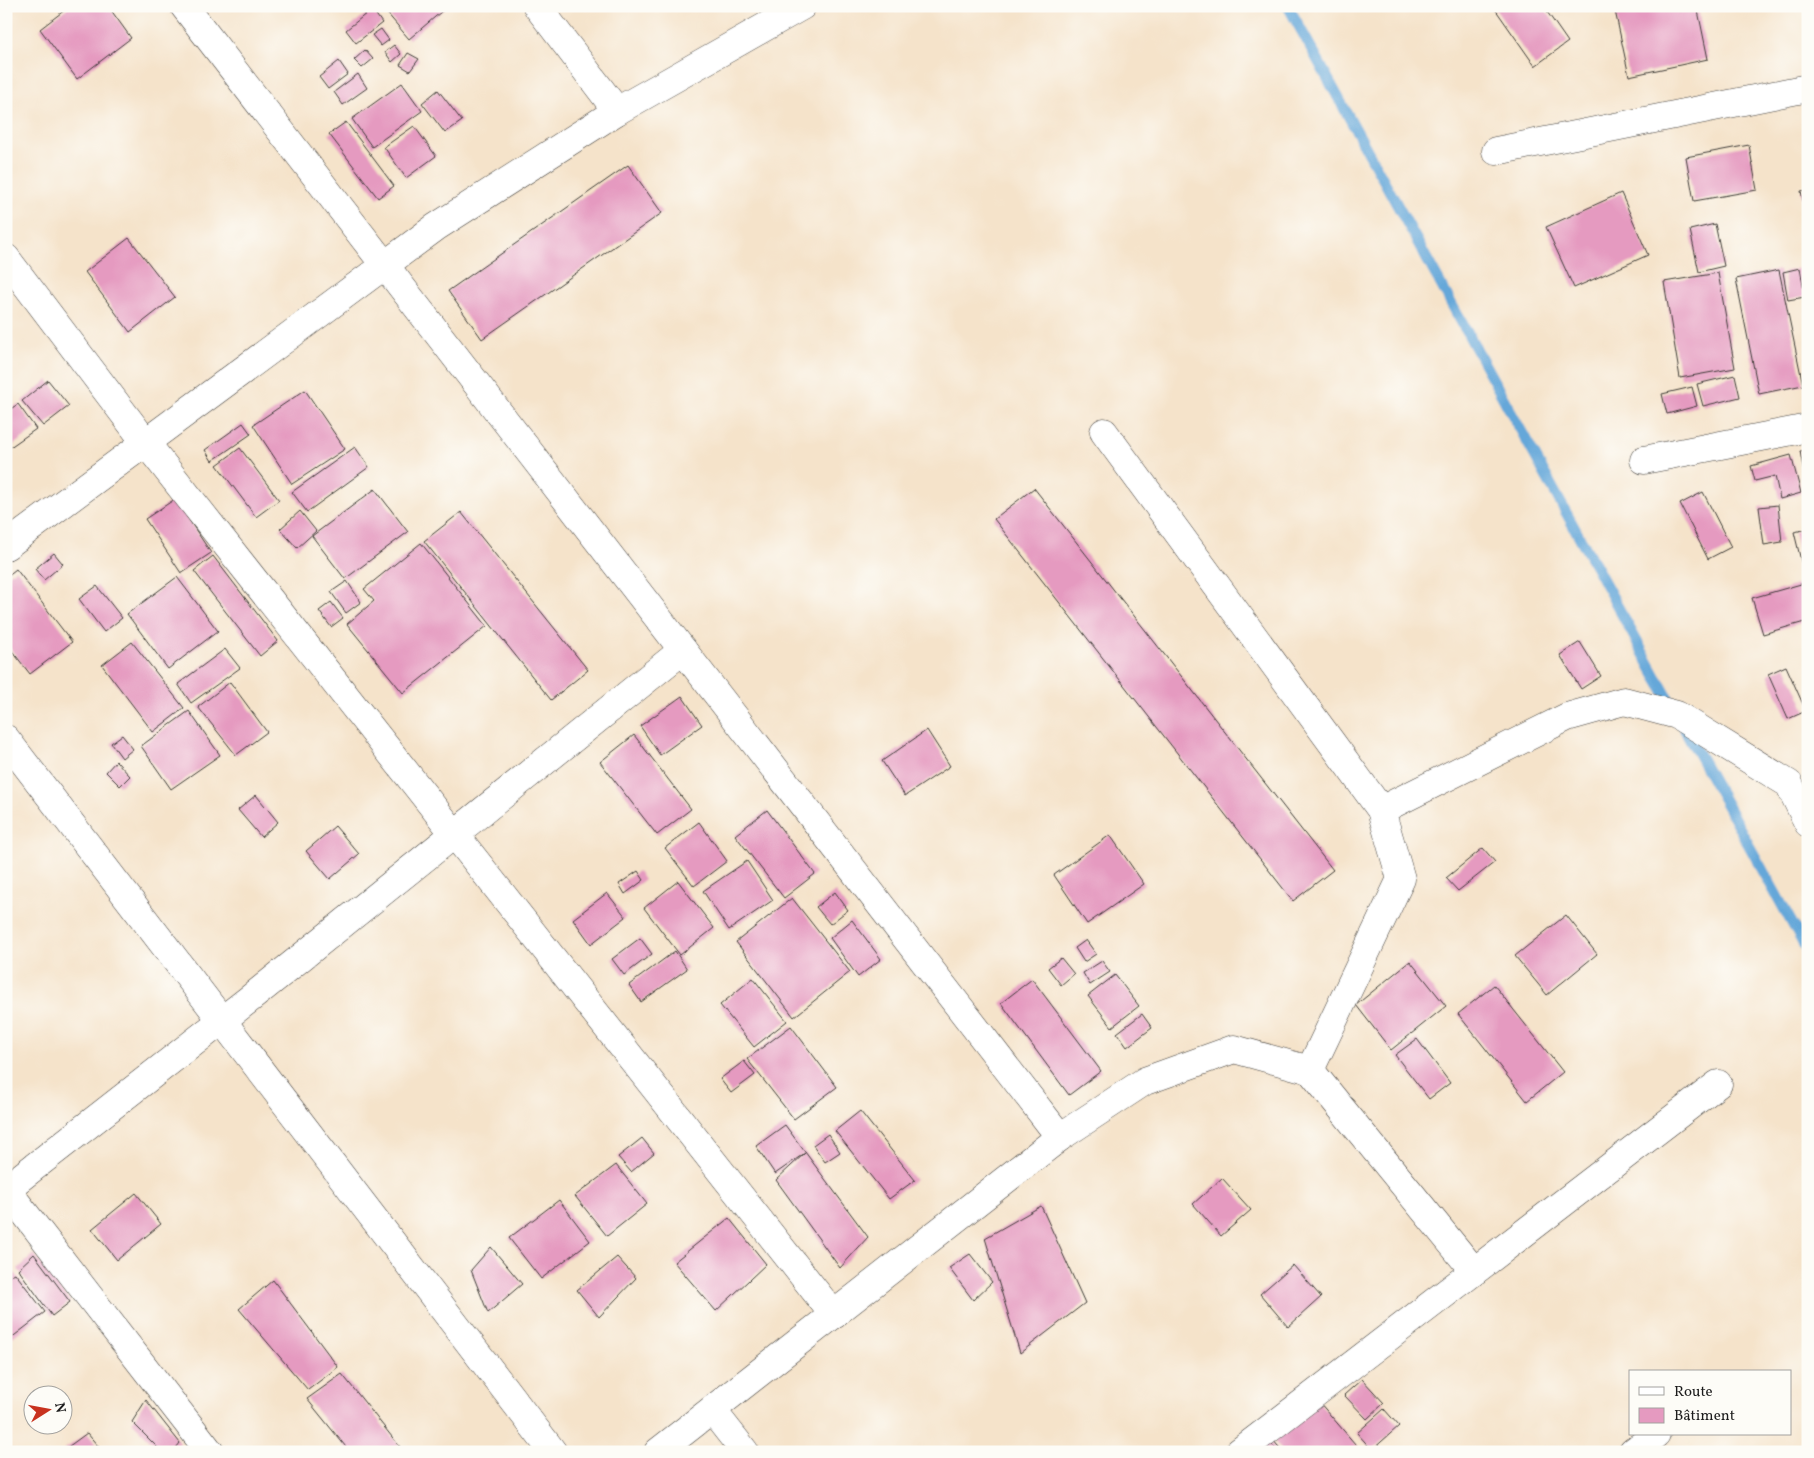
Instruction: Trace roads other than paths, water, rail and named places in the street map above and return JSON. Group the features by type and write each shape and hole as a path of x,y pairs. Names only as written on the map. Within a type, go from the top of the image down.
{"street":[{"path":"184,6 1060,1137"},
{"path":"537,6 617,111"},
{"path":"6,546 436,227 617,111 802,6"},
{"path":"1496,151 1808,88"},
{"path":"6,258 146,442 834,1315"},
{"path":"1644,460 1808,428"},
{"path":"1104,432 1380,810 1401,879 1310,1070"},
{"path":"210,1452 6,1189 222,1021 683,650"},
{"path":"1380,810 1567,717 1624,701 1677,715 1798,781 1808,823"},
{"path":"6,739 553,1452"},
{"path":"658,1452 1060,1137 1144,1081 1234,1049 1310,1070 1474,1271"},
{"path":"1239,1452 1718,1084"},
{"path":"712,1410 745,1452"},
{"path":"1633,1452 1653,1436"}],"waterway":[{"path":"1288,6 1675,711"},
{"path":"1684,728 1808,952"}]}
